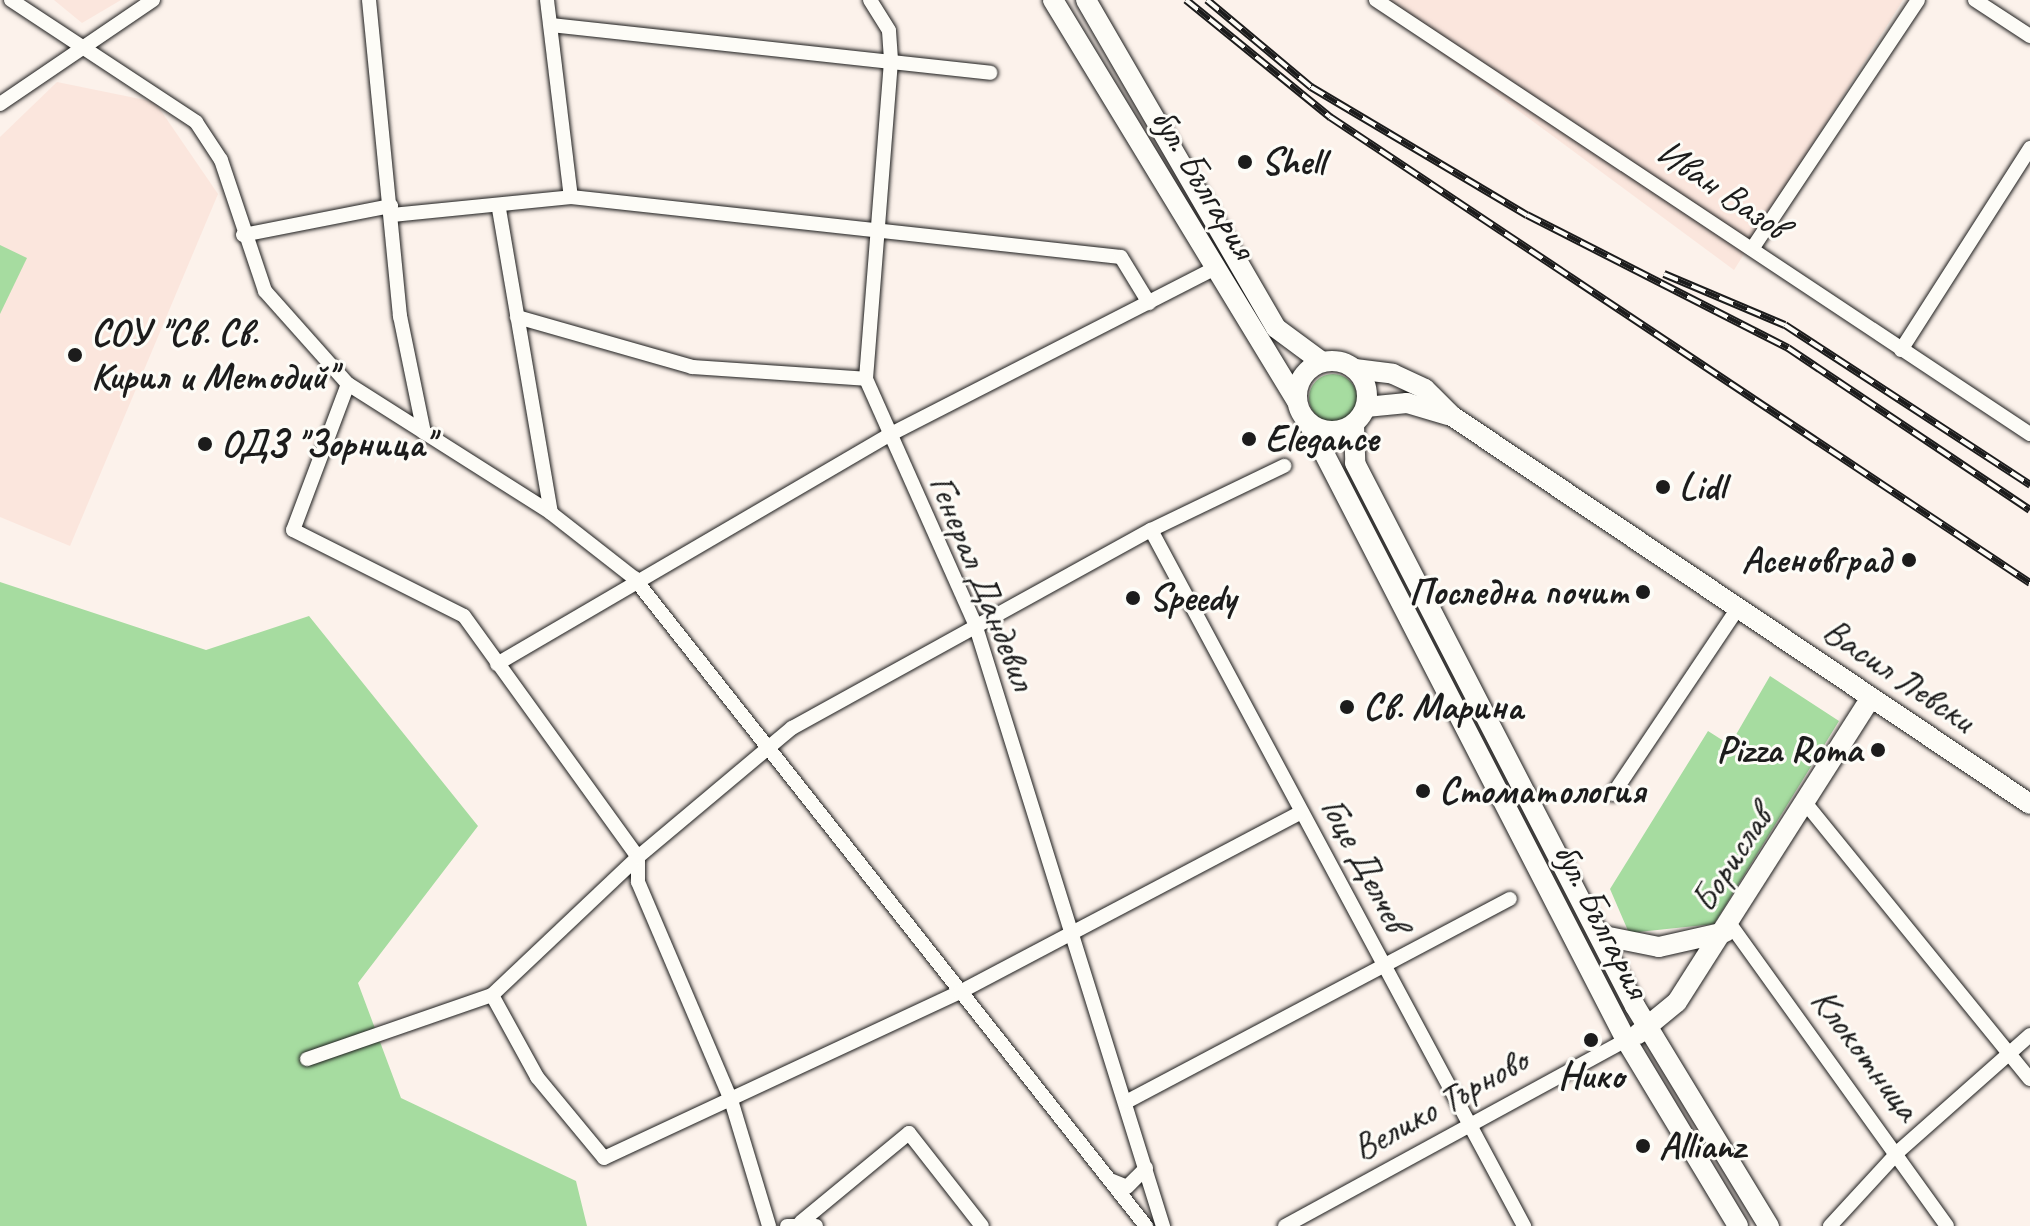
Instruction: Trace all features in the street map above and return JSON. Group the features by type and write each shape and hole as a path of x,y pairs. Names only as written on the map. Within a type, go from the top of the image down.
{"main road":[{"name":"бул. България","path":"1053,0 1297,401"},
{"name":"бул. България","path":"1086,0 1276,328 1322,362"},
{"path":"1322,362 1355,369 1366,387 1366,407 1354,425 1328,432 1309,424 1297,401 1303,376 1322,362"},
{"name":"Васил Левски","path":"1355,369 1408,379 1452,416 2030,804"},
{"name":"Васил Левски","path":"1366,407 1407,403 1452,416"},
{"name":"бул. България","path":"1309,424 1626,1040 1738,1226"},
{"name":"бул. България","path":"1354,425 1355,463 1647,1029 1769,1226"},
{"name":"Борислав","path":"1626,1040 1647,1029 1677,1002 1807,805 1871,697"},
{"path":"1599,935 1659,947 1727,928"}],"street":[{"path":"11,0 196,122 221,160 243,235 265,291 348,384 551,513 634,578 1146,1226"},
{"path":"0,104 79,46 153,0"},
{"path":"369,0 400,316 424,433"},
{"path":"547,0 571,197"},
{"name":"Генерал Дандевил","path":"870,0 889,31 891,61 874,235 866,379 887,436 975,624 1069,930 1128,1101 1163,1226"},
{"name":"Иван Вазов","path":"1376,0 2030,434"},
{"path":"1752,249 1918,0"},
{"path":"1975,0 2030,36"},
{"path":"551,25 990,73"},
{"path":"1901,350 2030,148"},
{"path":"243,235 392,211 499,209 571,197 874,235 1121,257 1149,303"},
{"path":"499,209 551,513"},
{"path":"497,664 634,578 887,436 1215,268"},
{"path":"517,317 692,367 866,379"},
{"path":"348,384 293,530 464,616 638,857 638,882 731,1100 769,1226"},
{"path":"307,1059 492,995 638,857 768,749 853,690 1151,530 1284,466"},
{"name":"Гоце Делчев","path":"1151,530 1465,1125 1524,1226"},
{"path":"1613,794 1738,608"},
{"path":"1807,805 2030,1079"},
{"path":"492,995 537,1077 604,1158 960,992 1069,930 1301,812"},
{"path":"1128,1101 1510,899"},
{"name":"Клокотница","path":"1727,928 1899,1151 1947,1226"},
{"path":"1830,1226 1899,1151 2030,1035"},
{"name":"Велико Търново","path":"1285,1226 1305,1221 1465,1125 1626,1040"},
{"path":"794,1224 909,1133 982,1226"},
{"path":"1109,1180 1127,1187 1146,1168"},
{"path":"794,1224 816,1226"}],"shaded area":[{"path":"54,0 121,0 82,23"},
{"path":"1369,0 1903,0 1734,270"},
{"name":"СОУ \"Св. Св. Кирил и Методий\"","path":"57,82 155,102 218,194 70,546 0,517 0,137"}],"green space":[{"path":"0,245 27,258 0,314"},
{"path":"1333,374 1342,375 1350,381 1356,389 1356,407 1350,415 1342,421 1333,422 1324,421 1316,415 1310,407 1309,398 1310,389 1316,381 1324,375"},
{"path":"0,582 206,650 309,616 478,826 358,983 401,1098 576,1181 587,1226 0,1226"},
{"path":"1770,676 1839,721 1714,924 1629,933 1610,889 1708,731 1730,745"}],"railway":[{"path":"1186,0 1330,117 2030,583"},
{"path":"1207,0 1311,87 1527,215 1788,348 2030,510"},
{"path":"1664,274 1785,325 2030,485"}],"place":[{"name":"Shell","path":"1245,162"},
{"name":"СОУ \"Св. Св. Кирил и Методий\"","path":"75,355"},
{"name":"Elegance","path":"1249,439"},
{"name":"ОДЗ \"Зорница\"","path":"205,444"},
{"name":"Lidl","path":"1663,487"},
{"name":"Асеновград","path":"1909,560"},
{"name":"Последна почит","path":"1643,592"},
{"name":"Speedy","path":"1133,598"},
{"name":"Св. Марина","path":"1347,707"},
{"name":"Pizza Roma","path":"1878,750"},
{"name":"Стоматология","path":"1423,791"},
{"name":"Нико","path":"1591,1040"},
{"name":"Allianz","path":"1643,1146"}]}
